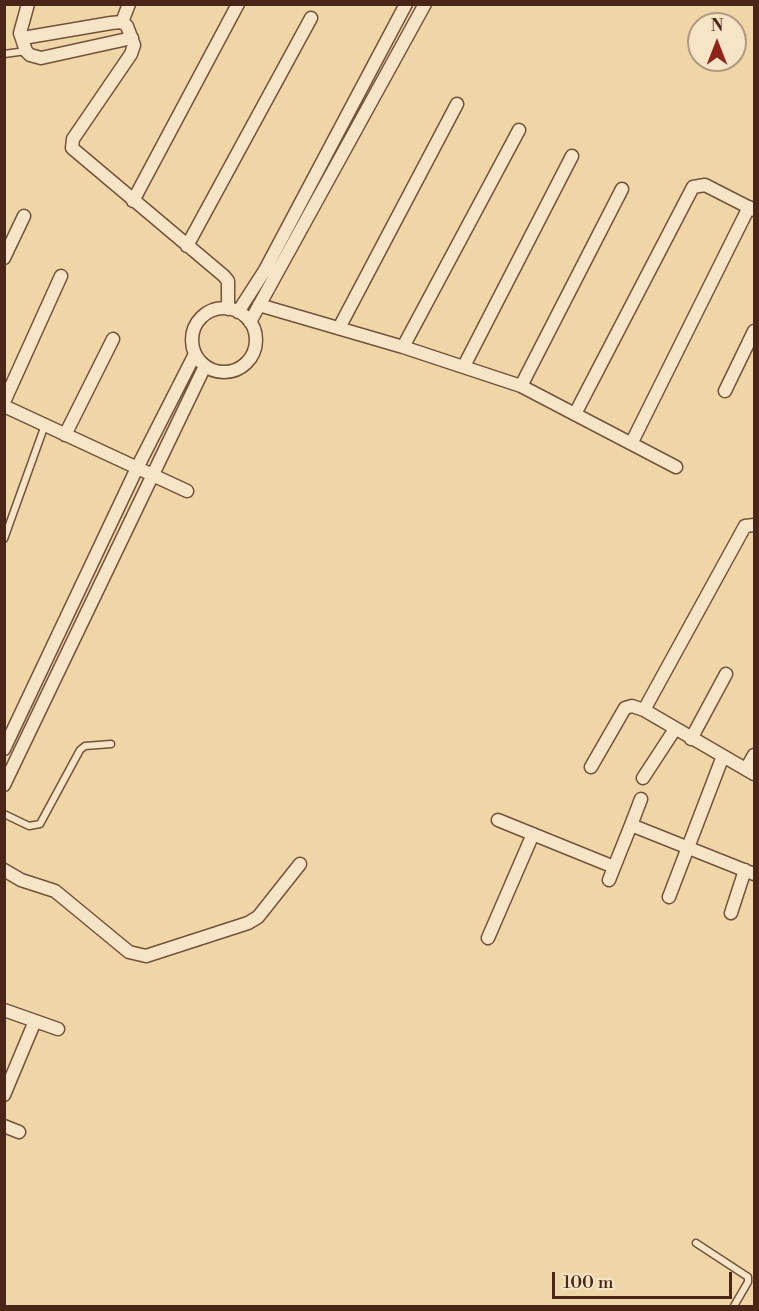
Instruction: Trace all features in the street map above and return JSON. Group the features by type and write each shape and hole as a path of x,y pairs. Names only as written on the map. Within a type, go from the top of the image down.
{"street":[{"path":"28,4 20,26 24,45 41,58 132,38"},
{"path":"122,22 129,4"},
{"path":"133,201 238,4"},
{"path":"233,310 265,270 406,4"},
{"path":"250,322 424,4"},
{"path":"187,246 311,18"},
{"path":"24,45 122,22"},
{"path":"122,22 127,26 132,38 131,54 72,143 74,151 228,281 233,310"},
{"path":"339,328 457,104"},
{"path":"404,347 519,130"},
{"path":"464,366 572,156"},
{"path":"576,412 693,187 705,185 752,209 632,442"},
{"path":"521,386 622,189"},
{"path":"4,258 24,216"},
{"path":"4,402 61,276"},
{"path":"259,305 404,347 521,386 576,412 676,467"},
{"path":"4,748 137,468 195,354 193,333 197,324 213,310 233,310 250,322 256,340 255,350 244,366 226,372 216,372 205,366 195,354"},
{"path":"725,391 754,331"},
{"path":"65,435 113,339"},
{"path":"4,784 205,366"},
{"path":"4,406 187,491"},
{"path":"644,710 746,526 754,525"},
{"path":"691,739 726,674"},
{"path":"591,767 625,708 632,706 644,710 750,771 754,755"},
{"path":"643,778 675,729"},
{"path":"669,897 723,756"},
{"path":"609,880 641,799"},
{"path":"498,820 614,867"},
{"path":"631,825 750,872 731,913"},
{"path":"488,938 533,834"},
{"path":"4,870 21,880 55,891 129,952 146,956 248,923 258,916 300,864"},
{"path":"4,1010 58,1029"},
{"path":"4,1095 35,1021"},
{"path":"4,1126 19,1132"}],"lane":[{"path":"4,54 24,45"},
{"path":"4,539 45,425"},
{"path":"4,814 29,826 40,824 80,750 85,746 111,744"},
{"path":"696,1243 748,1277 748,1282 734,1306"}]}
